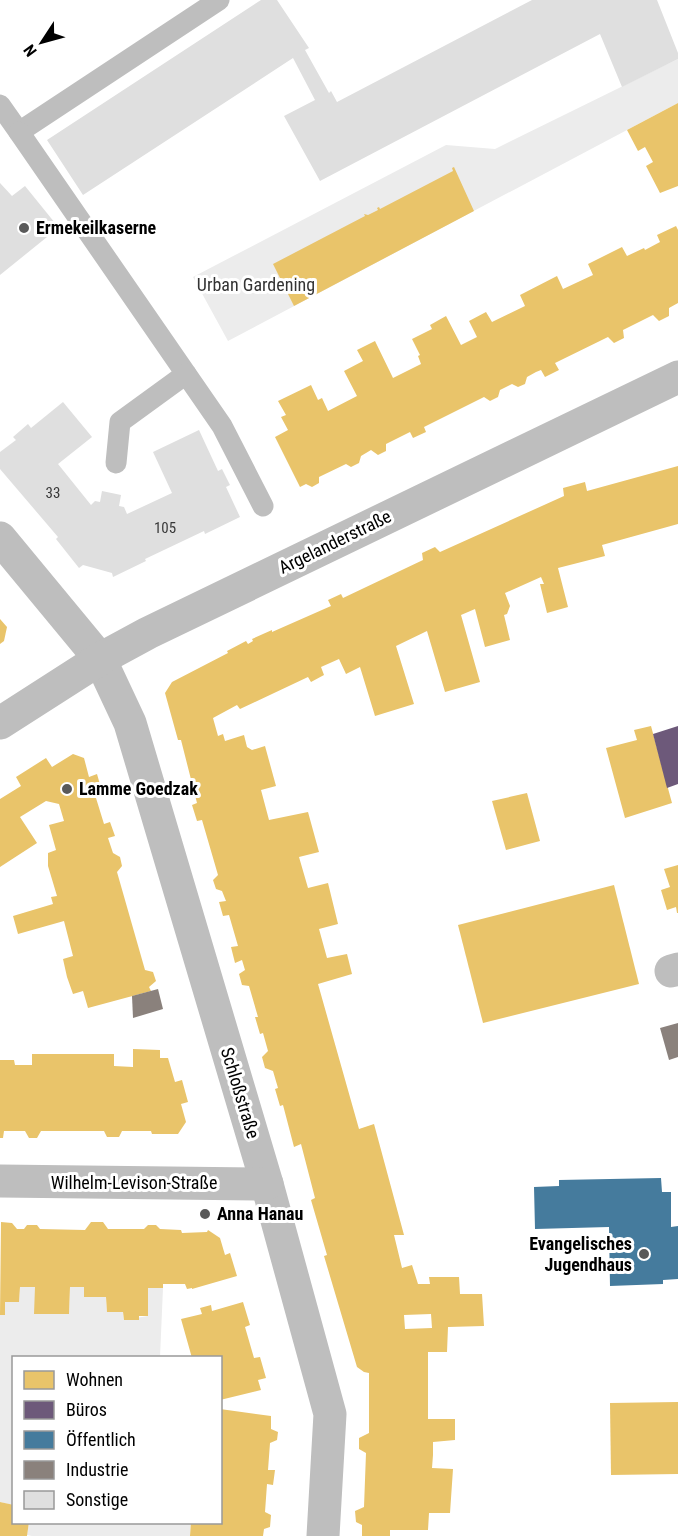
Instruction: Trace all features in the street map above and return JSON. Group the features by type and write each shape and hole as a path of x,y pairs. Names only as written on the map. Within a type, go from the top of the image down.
{"street":[{"name":"Argelanderstraße","path":"0,723 100,659 159,628 678,377"},
{"name":"Schloßstraße","path":"0,538 100,659 130,723 267,1184 330,1414 323,1536"},
{"name":"Wilhelm-Levison-Straße","path":"0,1181 267,1184"}],"lane":[{"path":"20,132 219,0"},
{"path":"0,105 222,426 262,506"},
{"path":"116,463 120,422 186,374"}],"green space":[{"name":"Urban Gardening","path":"678,59 678,103 228,341 193,277 446,145 495,149"},
{"path":"20,1287 35,1287 35,1314 69,1314 70,1287 84,1287 85,1297 106,1297 107,1312 123,1312 124,1320 148,1316 148,1288 163,1288 160,1356 12,1356 12,1505 0,1502 0,1315 5,1315 5,1302 19,1302"},
{"path":"29,1524 191,1524 190,1536 27,1535"}],"building: Wohnen":[{"path":"678,103 678,186 660,193 646,166 653,162 645,147 638,151 627,130"},
{"path":"454,167 474,211 294,306 273,264 365,216 364,214 368,215 378,210 377,208 380,209 453,171"},
{"path":"676,226 678,230 678,303 669,308 669,316 659,321 653,315 623,330 624,338 614,343 608,337 555,363 559,370 545,377 541,370 536,372 527,377 525,384 518,387 512,384 500,390 498,397 490,401 484,397 424,427 426,432 413,438 410,432 386,444 386,451 378,455 371,450 361,456 359,463 351,467 346,464 319,477 319,483 312,487 306,484 300,487 275,437 288,430 281,417 286,415 278,401 311,385 318,400 322,398 328,411 357,396 344,371 363,361 357,350 375,341 393,378 421,364 418,356 420,355 412,339 432,329 430,325 446,316 461,345 477,337 469,321 486,312 492,322 525,306 520,295 557,276 563,289 593,275 588,264 622,247 627,256 644,248 645,250 660,242 657,235"},
{"path":"678,466 678,524 602,545 605,556 558,568 568,607 547,613 540,584 544,584 541,577 505,593 510,606 507,614 504,615 510,640 485,647 475,609 461,615 480,682 445,692 427,631 396,646 414,704 375,716 360,667 346,674 339,659 321,667 324,675 311,682 308,677 240,709 237,705 213,718 218,736 223,734 225,741 244,735 247,747 252,750 265,746 276,786 261,790 269,820 308,812 319,852 299,857 308,888 328,883 338,924 319,929 327,958 347,954 352,974 318,984 359,1129 374,1124 404,1235 394,1235 402,1268 412,1265 418,1284 430,1284 429,1277 459,1277 460,1294 482,1294 484,1326 448,1327 447,1352 428,1352 428,1419 455,1419 455,1440 433,1442 432,1468 453,1469 450,1513 429,1513 428,1530 390,1530 390,1536 362,1536 362,1525 356,1522 355,1511 364,1507 366,1453 359,1449 359,1438 369,1433 369,1373 357,1367 324,1256 327,1255 311,1200 315,1198 301,1144 294,1147 283,1105 280,1106 275,1089 278,1088 273,1071 265,1068 262,1057 268,1051 255,1017 258,1017 249,986 242,985 239,974 245,970 242,960 235,963 231,947 238,946 229,915 223,916 219,902 226,901 222,891 216,889 213,880 218,875 202,820 197,821 192,805 197,803 181,740 178,740 165,693 172,682 228,653 227,651 246,641 248,644 253,641 252,639 331,606 328,600 341,594 343,598 423,560 422,553 435,547 440,552 564,496 563,488 585,482 587,491","holes":["431,1314 432,1328 405,1329 404,1315"]},
{"path":"0,619 7,627 4,641 0,644"},
{"path":"651,726 672,803 625,818 606,748 637,740 634,730"},
{"path":"73,754 84,758 89,777 97,774 103,795 96,798 104,824 110,822 115,836 108,838 113,853 120,857 122,866 117,872 145,970 153,972 156,981 149,987 151,991 88,1008 83,991 73,994 67,977 63,959 73,956 64,921 18,934 13,916 53,904 51,897 57,896 48,866 48,853 56,850 49,825 64,821 59,804 46,801 20,817 37,843 0,867 0,799 21,786 16,777 46,758 52,767"},
{"path":"527,793 540,841 506,850 492,801"},
{"path":"678,865 677,913 676,907 667,910 661,890 670,887 664,869"},
{"path":"614,885 639,984 483,1023 458,925"},
{"path":"133,1049 160,1050 160,1058 168,1058 175,1082 182,1080 188,1102 181,1104 186,1122 178,1134 122,1131 119,1137 107,1137 104,1131 41,1131 37,1138 29,1138 25,1131 4,1131 3,1138 0,1138 0,1060 14,1060 15,1065 32,1065 32,1054 114,1054 114,1066 133,1067"},
{"path":"1,1222 12,1223 17,1229 24,1229 27,1225 37,1225 40,1229 85,1230 91,1222 103,1222 108,1229 144,1229 148,1225 156,1225 160,1229 181,1230 182,1233 207,1232 208,1230 220,1238 225,1255 230,1253 237,1276 192,1289 187,1289 185,1284 163,1284 163,1288 148,1288 148,1316 139,1316 139,1320 124,1320 123,1312 107,1312 106,1297 84,1297 84,1287 70,1287 69,1314 34,1314 35,1287 20,1287 19,1302 5,1302 5,1315 0,1315"},
{"path":"243,1302 250,1325 245,1327 254,1358 260,1357 266,1378 258,1380 261,1390 222,1400 222,1356 191,1356 181,1319 202,1314 200,1308 211,1305 212,1311"},
{"path":"678,1402 678,1474 611,1475 610,1403"},
{"path":"222,1409 271,1416 271,1429 278,1432 277,1440 270,1443 268,1470 275,1470 273,1485 267,1484 265,1512 271,1515 270,1527 264,1529 263,1536 190,1536 191,1524 222,1524"},
{"path":"0,1502 12,1505 12,1524 29,1524 27,1536 0,1536"}],"building: Büros":[{"path":"678,726 678,784 667,788 653,734"}],"building: Öffentlich":[{"name":"Evangelisches Jugendhaus","path":"661,1178 662,1192 671,1192 671,1227 678,1226 678,1279 663,1280 663,1284 610,1286 609,1227 535,1229 534,1187 559,1186 559,1180"}],"building: Industrie":[{"path":"158,989 163,1009 133,1018 132,996"},
{"path":"678,1023 678,1057 669,1060 660,1028"}],"building: Sonstige":[{"path":"261,0 277,0 309,48 305,50 329,93 331,91 337,102 532,0 657,0 678,53 678,59 622,87 600,34 320,181 284,116 315,100 293,58 83,195 47,140"},
{"name":"Ermekeilkaserne","path":"0,183 12,196 25,186 55,223 42,232 47,237 0,275"},
{"path":"63,402 92,437 58,464 91,505 95,501 100,502 102,491 121,495 119,506 124,507 127,514 172,493 153,452 199,430 218,471 222,469 230,485 226,487 240,517 205,534 204,531 113,577 112,573 83,565 79,568 56,539 58,537 0,469 0,452 16,440 13,437 28,424 31,428"}],"place":[{"name":"Ermekeilkaserne","path":"24,228"},
{"name":"Lamme Goedzak","path":"67,789"},
{"name":"Anna Hanau","path":"205,1214"},
{"name":"Evangelisches Jugendhaus","path":"644,1254"}]}
